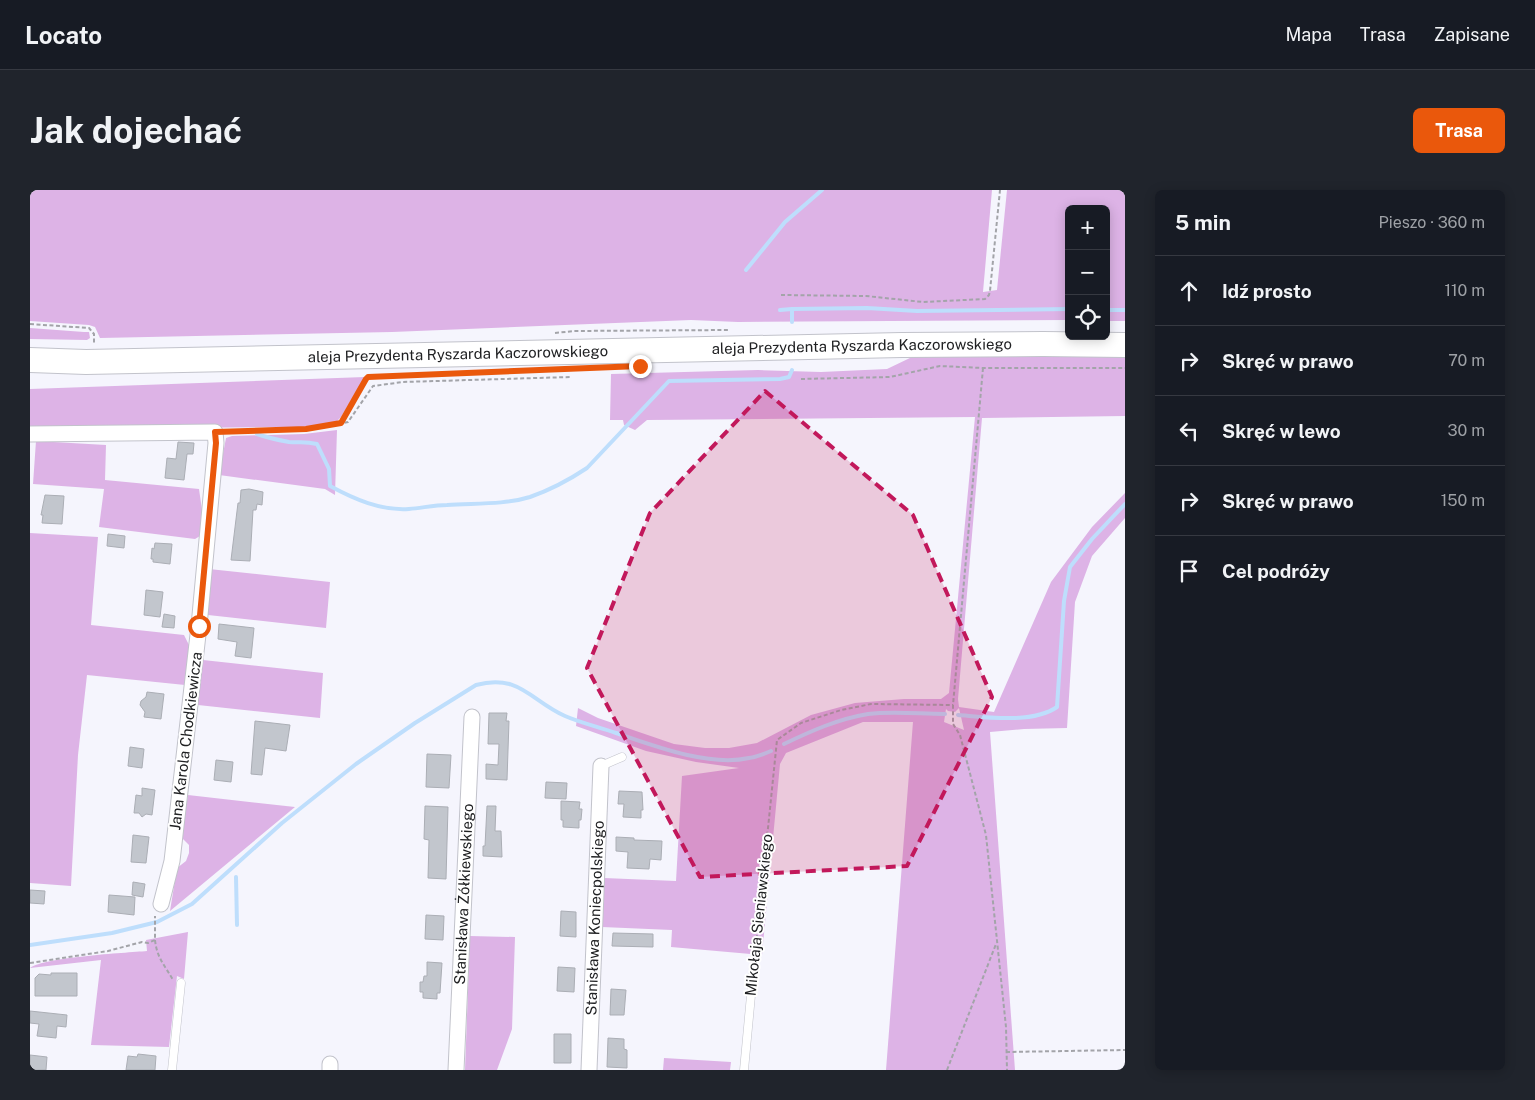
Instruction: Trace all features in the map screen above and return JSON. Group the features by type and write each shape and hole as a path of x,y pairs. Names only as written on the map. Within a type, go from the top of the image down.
{"main road":[{"name":"aleja Prezydenta Ryszarda Kaczorowskiego","path":"30,360 96,362 902,345 1125,345"}],"street":[{"path":"30,434 215,432"},
{"name":"Jana Karola Chodkiewicza","path":"161,904 172,861 199,626 216,443 215,432"},
{"name":"Stanisława Żółkiewskiego","path":"456,1070 472,717"},
{"name":"Stanisława Koniecpolskiego","path":"589,1070 601,766"}],"lane":[{"path":"601,766 622,757"},
{"name":"Mikołaja Sieniawskiego","path":"744,1070 753,974"},
{"path":"172,1070 181,983"}],"path":[{"path":"781,295 866,296 923,302 985,299 989,295 990,290 1000,190"},
{"path":"30,324 90,328 94,334 94,343"},
{"path":"801,380 890,377 940,366 983,368 1125,368"},
{"path":"983,368 953,705 953,724 960,735 986,836 1006,1027 1007,1070"},
{"path":"341,423 368,377 441,374"},
{"path":"215,432 306,429 348,422 373,386 403,382 570,377"},
{"name":"Mikołaja Sieniawskiego","path":"753,974 777,740 801,723 841,710 871,704 953,705"},
{"path":"155,920 156,952 172,980 181,983"},
{"path":"30,963 108,952 155,940"},
{"path":"947,1070 997,942"},
{"path":"1006,1052 1125,1050"}],"highlighted area":[{"path":"765,391 913,515 992,697 907,866 700,877 587,668 650,513"}],"shaded area":[{"path":"30,190 992,190 983,292 997,290 1007,190 1125,190 1125,321 1110,321 1110,205 1065,205 1065,320 738,322 691,320 392,332 100,338 95,327 89,325 30,321"},
{"path":"30,328 89,332 90,338 87,340 30,339"},
{"path":"988,355 1125,357 1125,416 982,418 958,699 959,707 994,712 1051,582 1092,527 1125,493 1125,518 1092,556 1075,602 1067,728 990,732 1015,1070 886,1070 913,722 863,722 786,753 780,764 762,955 671,947 672,930 602,927 604,878 676,881 682,776 739,768 696,762 646,751 576,726 578,708 598,718 674,744 705,748 729,748 757,743 811,715 855,703 904,699 941,699 949,693 975,417 647,420 635,430 624,425 623,420 610,420 611,374 758,370 821,372 887,369 912,357","holes":["959,708 964,730 944,722 946,709 955,712"]},
{"path":"365,377 341,417 335,423 303,427 30,429 30,389"},
{"path":"337,430 335,495 325,489 219,475 226,438 232,436 304,434"},
{"path":"36,441 106,445 105,480 199,489 203,517 200,536 195,539 99,527 104,489 33,484"},
{"path":"30,533 98,537 91,625 184,635 190,647 185,685 87,675 78,755 71,886 30,883"},
{"path":"209,569 330,582 326,628 208,615 206,610"},
{"path":"203,660 323,673 320,718 198,705 200,664"},
{"path":"188,795 295,807 170,911 177,868 186,861 189,853 189,845 181,837"},
{"path":"188,932 184,979 177,976 169,1047 91,1045 101,960 30,968 38,964 68,958 147,951 146,940"},
{"path":"470,936 515,937 512,1029 497,1070 465,1070"},
{"path":"664,1058 731,1062 730,1070 663,1070"}],"building":[{"path":"178,442 194,443 193,454 187,454 184,480 165,478 167,458 176,459"},
{"path":"249,489 263,492 262,505 257,504 256,510 253,510 250,561 231,560 241,490"},
{"path":"45,495 64,496 62,524 42,523 43,515 41,515"},
{"path":"108,534 125,536 124,548 107,546"},
{"path":"155,543 172,544 170,564 153,562 153,559 151,559 152,548 154,549"},
{"path":"146,590 163,592 160,617 144,615"},
{"path":"164,614 175,616 174,628 162,627"},
{"path":"219,624 254,628 251,658 235,656 237,642 218,639"},
{"path":"147,692 164,694 161,719 144,717 145,712 140,705"},
{"path":"489,713 507,713 506,721 509,721 507,780 486,779 486,764 498,765 499,744 488,744"},
{"path":"255,721 290,725 286,751 265,748 262,775 251,774"},
{"path":"130,747 144,749 142,768 128,766"},
{"path":"427,754 451,755 449,788 426,787"},
{"path":"216,760 233,762 231,782 214,780"},
{"path":"546,782 567,783 566,799 545,798"},
{"path":"142,788 155,790 152,815 146,814 142,817 139,813 134,813 136,795 142,796"},
{"path":"619,791 642,792 643,810 641,810 641,818 623,817 624,804 618,804"},
{"path":"561,801 580,802 579,809 582,809 579,828 563,827"},
{"path":"425,806 448,807 446,879 428,878 429,840 424,839"},
{"path":"487,806 496,806 495,831 501,831 502,857 483,856"},
{"path":"133,835 149,837 146,863 131,862"},
{"path":"616,837 662,841 661,860 650,859 649,869 627,868 628,852 616,851"},
{"path":"133,882 145,884 143,897 132,895"},
{"path":"30,890 45,891 44,904 30,903"},
{"path":"109,895 135,897 134,915 108,912"},
{"path":"561,911 576,912 576,937 560,936"},
{"path":"426,915 444,916 443,940 425,939"},
{"path":"613,933 653,934 653,947 612,946"},
{"path":"427,962 442,963 440,993 437,993 437,999 423,998 423,992 420,992 420,982 423,982 424,976 427,976"},
{"path":"558,967 575,968 574,992 557,991"},
{"path":"51,973 77,973 77,996 35,996 35,978 39,974 51,975"},
{"path":"611,989 626,990 624,1015 610,1015"},
{"path":"30,1011 67,1015 66,1027 57,1026 56,1038 37,1036 39,1024 30,1023"},
{"path":"554,1034 571,1034 571,1063 554,1063"},
{"path":"608,1038 624,1039 624,1049 627,1050 627,1068 607,1067"},
{"path":"138,1054 156,1056 155,1070 126,1070 128,1056 137,1057"},
{"path":"30,1055 47,1057 46,1070 30,1070"}],"waterway":[{"path":"746,270 785,222 822,190"},
{"path":"792,309 867,308 917,311 1065,309"},
{"path":"780,310 792,309 792,322"},
{"path":"1110,310 1125,310"},
{"path":"257,434 289,442 317,444 329,469 330,486 358,500 378,506 409,509 437,505 520,500 566,481 587,468 669,381 780,379 789,377 792,370"},
{"path":"958,715 1022,718 1035,716 1057,707 1064,601 1070,567 1092,539 1125,504"},
{"path":"30,945 112,933 157,922 192,904 282,823 356,764 415,723 476,685 491,682 514,686 524,690 565,716 682,754 717,760 733,760 754,757 771,751"},
{"path":"784,744 825,726 868,714 945,714"},
{"path":"236,877 237,925"}],"route":[{"path":"199,626 216,443 215,432 306,429 341,423 368,377 640,366"}]}
